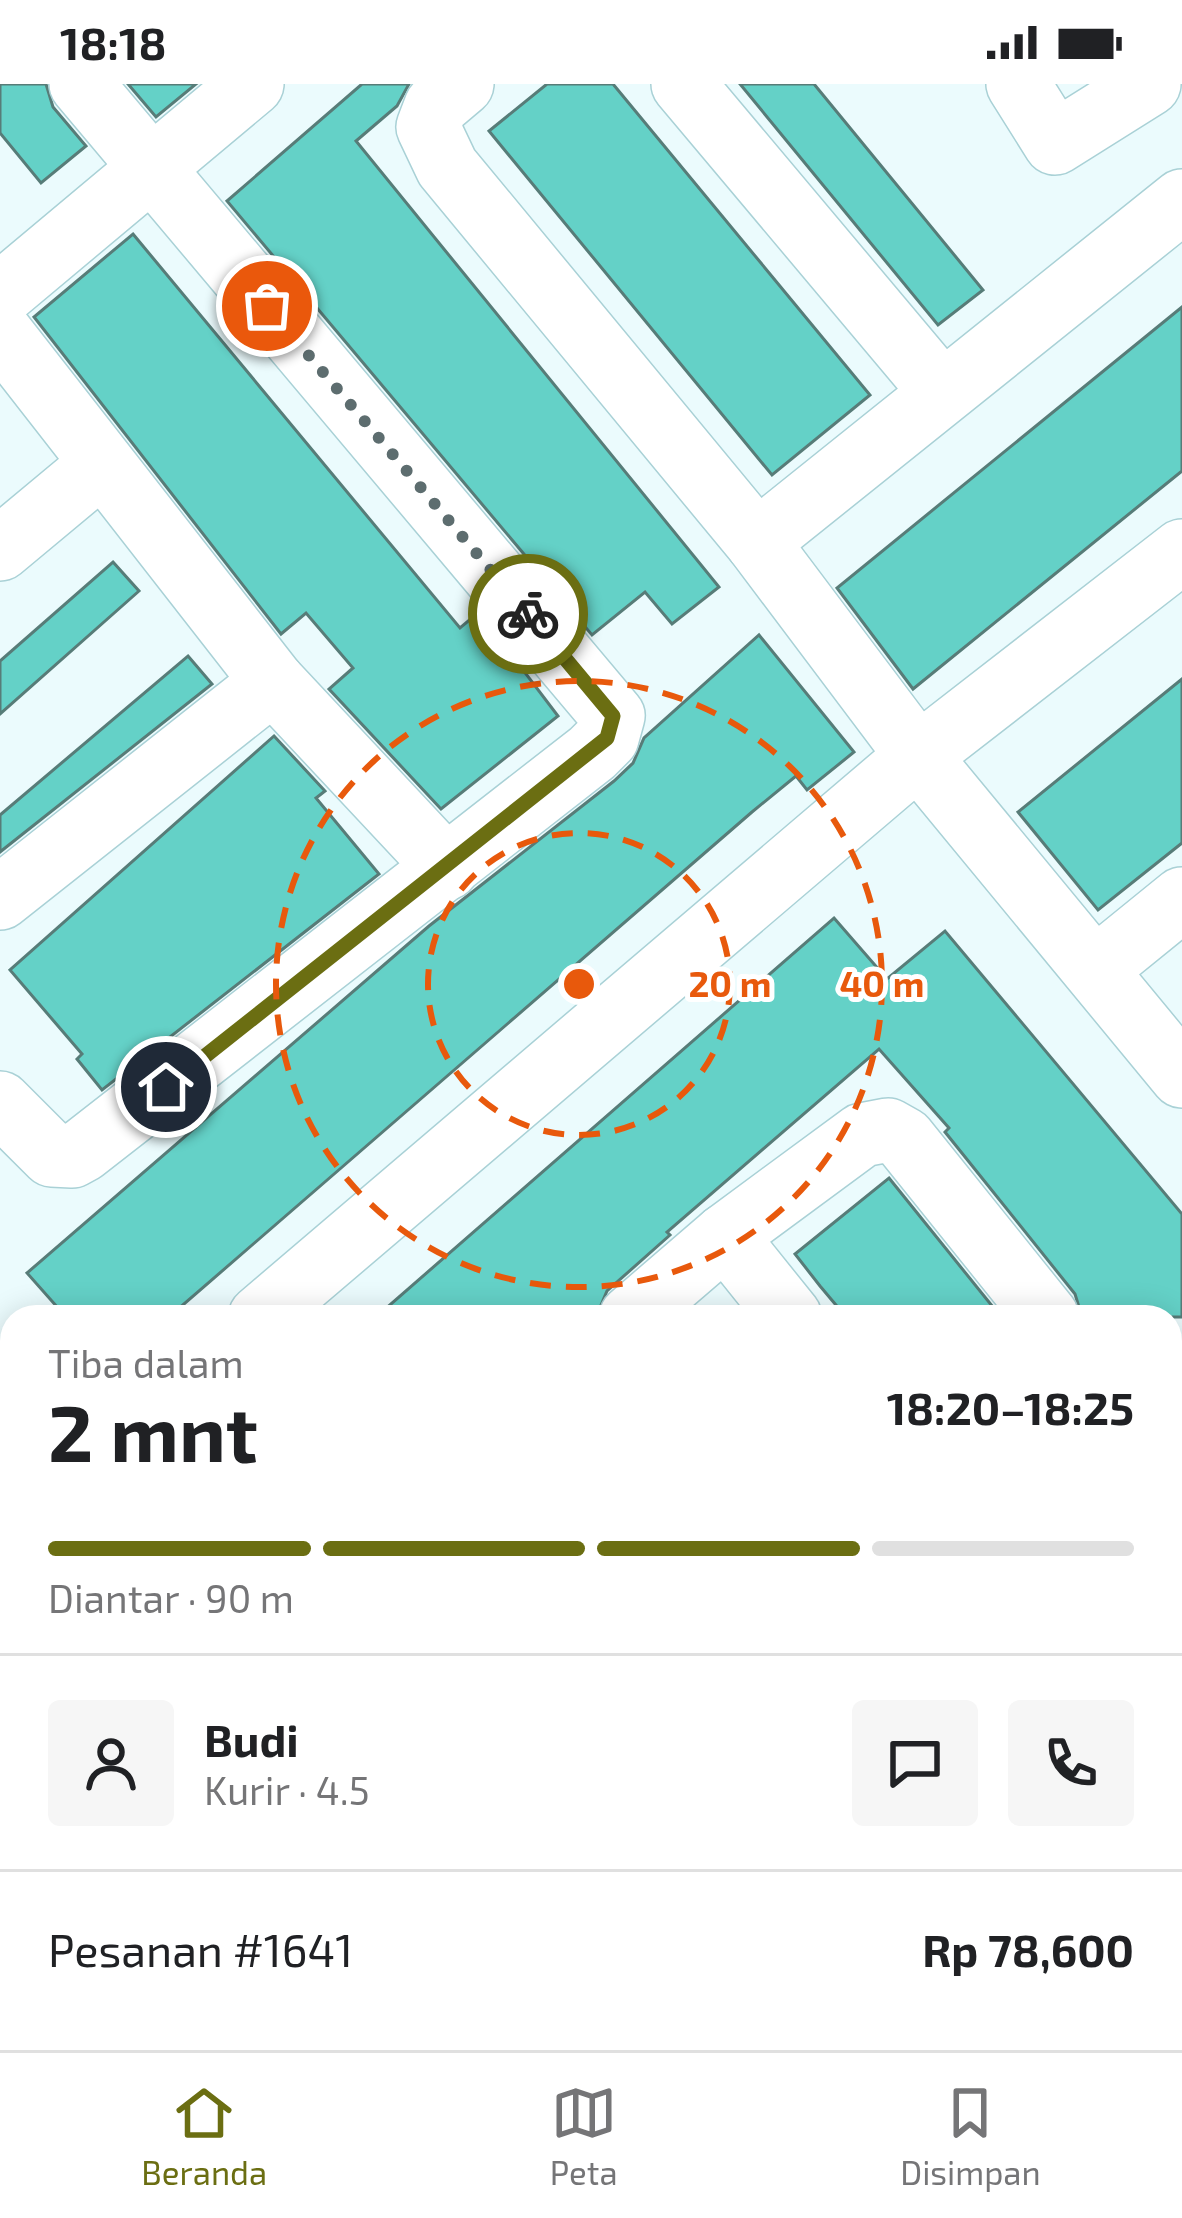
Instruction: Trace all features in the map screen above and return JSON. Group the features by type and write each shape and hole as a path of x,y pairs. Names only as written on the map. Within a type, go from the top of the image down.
{"street":[{"path":"0,1103 52,1155 72,1156 592,753 607,738 613,716 81,84"},
{"path":"0,295 252,84"},
{"path":"461,84 430,117 434,146 447,167 757,542 918,756 1182,1076"},
{"path":"683,84 941,391"},
{"path":"1018,84 1055,143 1149,84"},
{"path":"757,542 1182,201"},
{"path":"0,332 273,682 446,868"},
{"path":"0,548 102,464"},
{"path":"274,1305 918,756 1182,551"},
{"path":"0,898 273,682"},
{"path":"1097,968 1182,899"},
{"path":"645,1305 725,1236 862,1136 888,1130 904,1138 1037,1305"},
{"path":"725,1236 780,1305"}],"building":[{"path":"0,84 46,84 53,107 86,146 41,183 0,133"},
{"path":"128,84 196,84 156,117"},
{"path":"362,84 409,84 397,106 356,141 719,587 672,624 645,592 592,635 227,201"},
{"path":"547,84 613,84 870,395 772,475 489,131"},
{"path":"740,84 814,84 983,290 938,325"},
{"path":"133,234 460,628 479,612 558,716 441,809 329,689 353,668 306,613 281,634 34,317"},
{"path":"1182,307 1182,471 913,689 837,588"},
{"path":"113,562 139,591 0,714 0,661"},
{"path":"759,635 854,752 807,790 796,776 752,812 183,1305 55,1305 27,1273 429,926 614,781 633,763 644,738"},
{"path":"188,656 212,684 0,852 0,815"},
{"path":"1182,679 1182,843 1098,910 1018,812"},
{"path":"274,736 325,791 316,798 379,874 102,1090 77,1059 82,1054 10,970"},
{"path":"834,918 887,979 945,931 1182,1214 1182,1305 1078,1305 1075,1294 945,1132 949,1128 879,1049 667,1232 670,1235 607,1291 601,1305 390,1305"},
{"path":"889,1178 991,1305 836,1305 795,1254"}],"way so far":[{"path":"267,306 528,614"}],"route":[{"path":"166,1087 607,738 613,716 528,614"}]}
